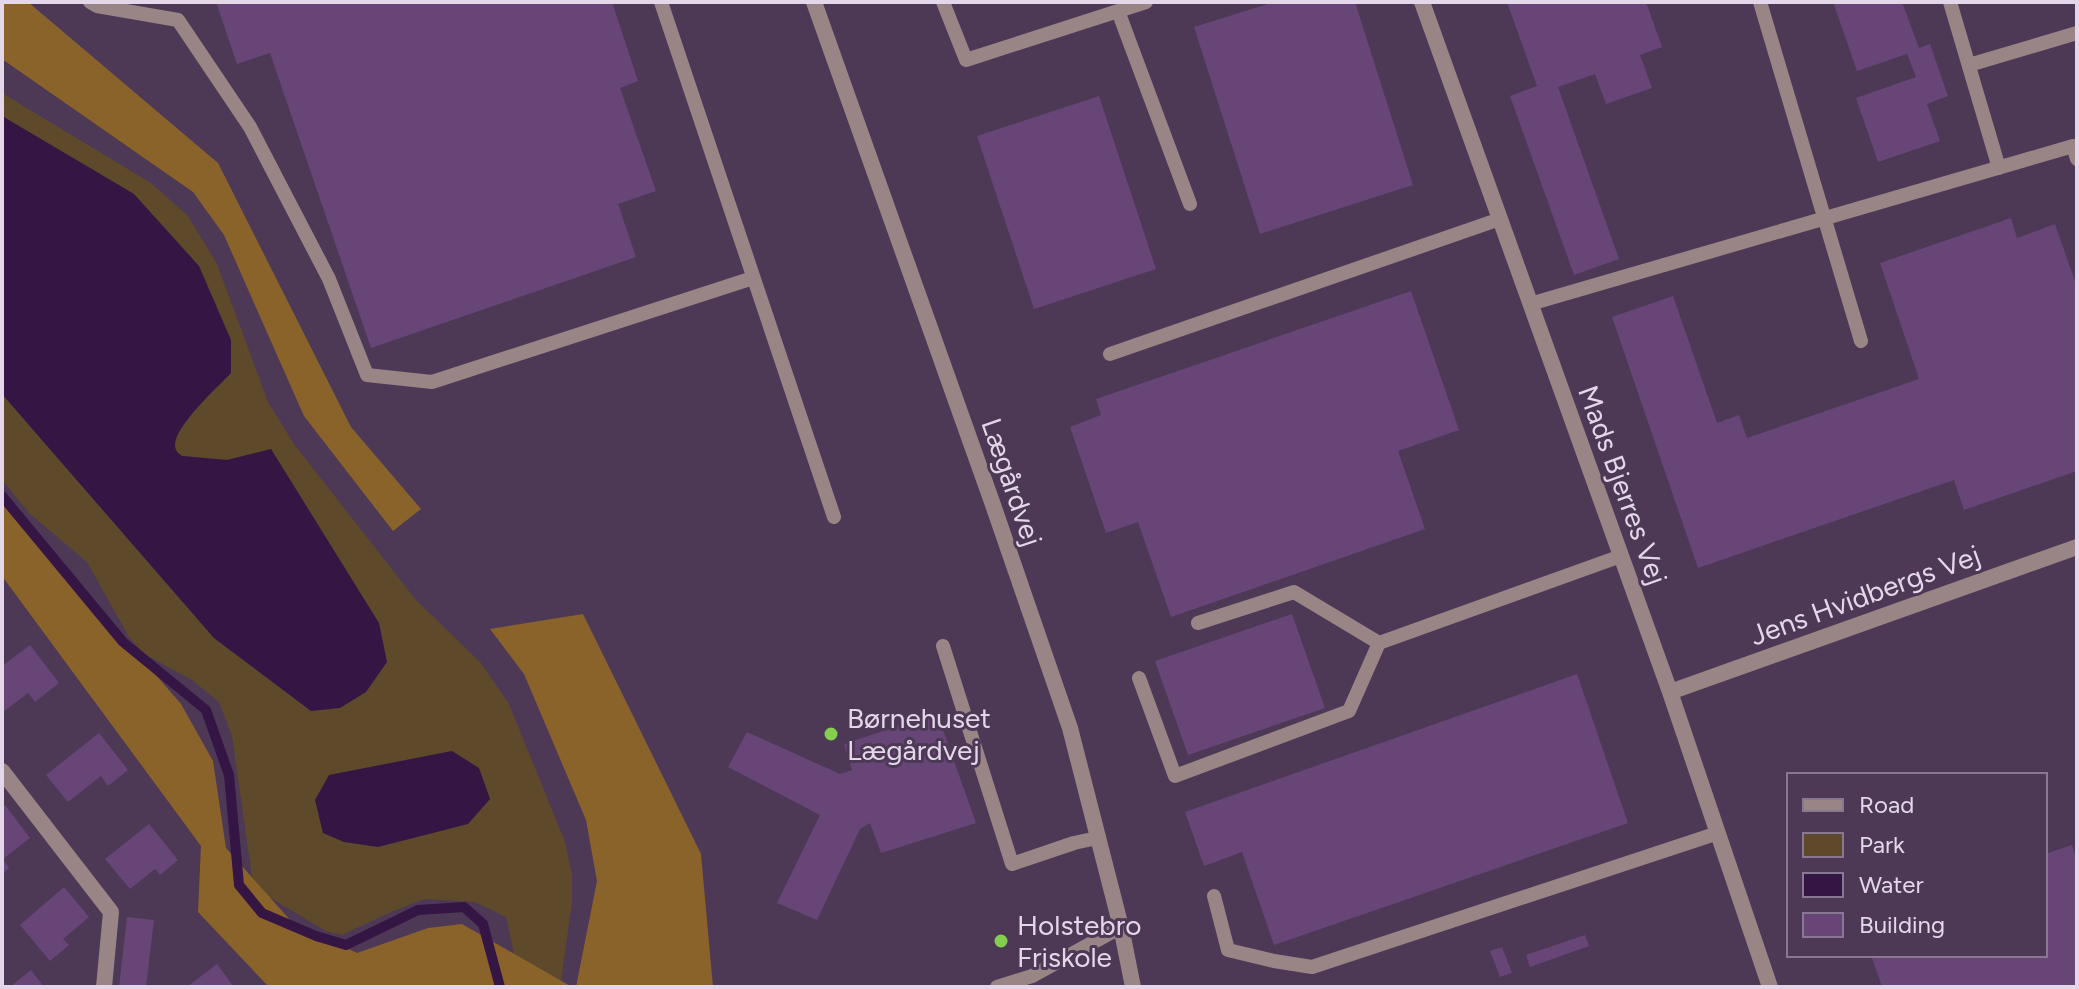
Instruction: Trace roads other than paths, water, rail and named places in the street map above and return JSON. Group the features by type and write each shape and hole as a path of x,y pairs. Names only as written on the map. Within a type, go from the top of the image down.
{"street":[{"name":"Lægårdvej","path":"814,2 1070,728 1121,927 1133,987"},
{"name":"Mads Bjerres Vej","path":"1422,2 1670,692 1770,987"},
{"name":"Jens Hvidbergs Vej","path":"1670,692 2077,547"},
{"path":"2,771 111,912 104,987"}],"lane":[{"path":"90,2 97,6 178,20 250,127 329,279 367,375 432,382 753,278"},
{"path":"661,2 834,517"},
{"path":"943,2 966,60 1146,2"},
{"path":"1760,2 1861,341"},
{"path":"1950,2 1999,168"},
{"path":"1118,11 1190,204"},
{"path":"1969,65 2077,33"},
{"path":"1530,304 1999,168 2076,150"},
{"path":"1110,354 1500,219"},
{"path":"1139,678 1175,776 1349,711 1379,643 1621,556"},
{"path":"1198,623 1294,592 1379,643"},
{"path":"943,646 1012,864 1097,838"},
{"path":"1214,896 1228,950 1312,967 1718,833"},
{"path":"997,987 1032,976 1121,927"}],"water":[{"path":"2,116 134,194 199,266 231,340 231,373 189,417 177,437 176,449 182,456 227,460 271,449 379,623 387,662 366,692 340,708 311,711 214,638 2,394"},
{"path":"452,751 479,768 490,799 468,824 378,847 344,842 323,833 315,800 329,775"}],"waterway":[{"path":"2,496 123,642 206,710 229,775 239,885 262,913 346,945 418,910 464,907 483,924 500,987"}],"place":[{"name":"Børnehuset Lægårdvej","path":"831,734"},
{"name":"Holstebro Friskole","path":"1001,941"}]}
